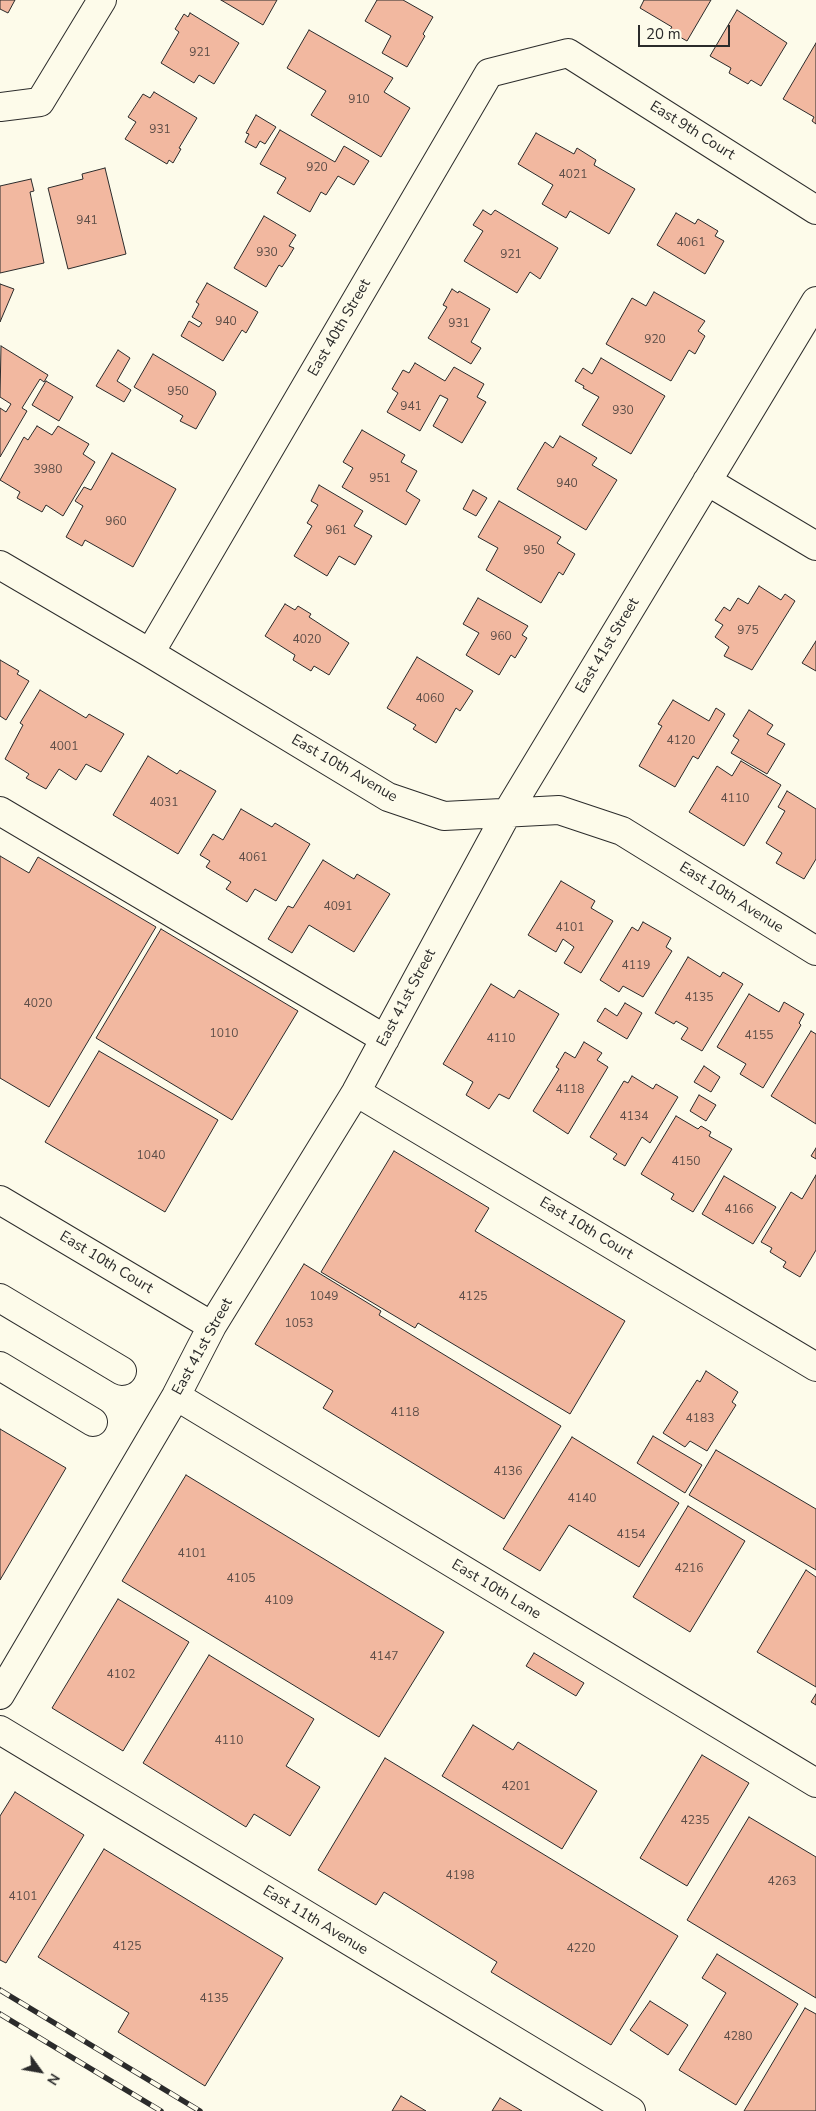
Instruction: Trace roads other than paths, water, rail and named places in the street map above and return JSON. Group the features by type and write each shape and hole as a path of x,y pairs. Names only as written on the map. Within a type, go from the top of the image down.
{"street":[{"path":"0,107 40,102 102,0"},
{"name":"East 9th Court","path":"568,53 816,210"},
{"name":"East 40th Street","path":"150,653 489,73 568,53"},
{"name":"East 41st Street","path":"0,1695 176,1396 212,1326 356,1092 507,813 816,301"},
{"path":"707,481 816,546"},
{"name":"East 10th Avenue","path":"0,565 388,797 444,816 559,810 622,831 816,951"},
{"path":"0,810 385,1039"},
{"name":"East 10th Court","path":"356,1092 816,1367"},
{"name":"East 10th Court","path":"0,1200 212,1326"},
{"path":"0,1298 122,1371"},
{"path":"0,1366 93,1422"},
{"name":"East 10th Lane","path":"176,1396 816,1783"},
{"name":"East 11th Avenue","path":"0,1730 631,2111"}],"railway":[{"path":"0,1990 200,2111"},
{"path":"0,2014 161,2111"}]}
